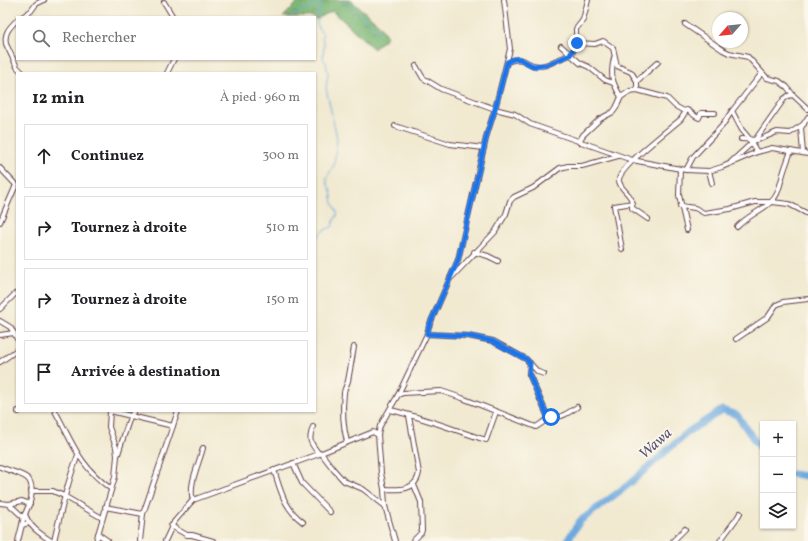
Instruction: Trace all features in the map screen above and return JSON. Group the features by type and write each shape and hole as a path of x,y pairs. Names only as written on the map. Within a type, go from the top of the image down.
{"street":[{"path":"24,16 31,11 36,4 44,0"},
{"path":"165,541 171,526 193,500 320,453 373,432 380,426 398,395 427,334 429,326 458,260 484,148 510,49 504,0"},
{"path":"507,62 514,59 520,59 533,66 539,66 546,65 570,55 577,43 576,29 582,20 588,0"},
{"path":"164,2 172,16"},
{"path":"16,21 6,34 6,44 17,68 22,72"},
{"path":"686,24 723,50 729,53 748,57 762,73 768,78 779,81 787,87 808,109"},
{"path":"1,43 6,40"},
{"path":"577,43 595,44 603,42 613,48 617,66 631,72 638,80"},
{"path":"561,46 580,63 589,67 605,80 612,83"},
{"path":"615,53 612,67 612,83 621,97"},
{"path":"168,72 174,60"},
{"path":"637,90 638,80 656,66 658,62"},
{"path":"416,66 423,78 441,89 495,109 515,114 530,124 618,156 686,170 709,171 722,167 730,162 752,141 784,99 793,95"},
{"path":"686,170 693,157 722,126 762,73"},
{"path":"579,142 583,135 600,119 616,108 621,97 630,91 637,90 667,98 675,106 684,111 686,110 699,118 701,113 715,113"},
{"path":"648,219 632,208 633,203 631,198 621,186 619,181 620,176 632,160 682,119 686,110"},
{"path":"732,112 742,130 752,141 757,152"},
{"path":"730,162 772,148 806,153 802,128 808,117"},
{"path":"741,139 752,141 764,138 777,132 790,133 804,124"},
{"path":"395,126 450,144 484,148"},
{"path":"794,131 808,136"},
{"path":"737,227 743,220 762,210 772,202 780,189 791,151"},
{"path":"450,279 474,252 495,232 506,214 510,201 514,197 533,188 560,168 568,166 582,166 618,156"},
{"path":"0,168 16,186 0,222"},
{"path":"680,169 680,206 687,230"},
{"path":"709,171 712,183"},
{"path":"680,206 695,208 704,214 730,210 754,202 772,202 789,204 808,214"},
{"path":"622,249 614,206 633,203"},
{"path":"474,252 498,261"},
{"path":"0,309 15,294"},
{"path":"736,339 768,317 776,305 783,302 808,299"},
{"path":"0,321 10,327 16,337"},
{"path":"0,335 14,333"},
{"path":"427,334 468,336 492,341 526,359 538,372 544,374"},
{"path":"347,442 343,427 343,403 344,391 348,381 354,347"},
{"path":"0,362 16,351"},
{"path":"530,363 529,374 547,415 557,418 577,407"},
{"path":"398,395 403,393 441,391 536,427 551,417"},
{"path":"390,410 426,419 486,440 496,412"},
{"path":"56,412 78,455 97,478 111,489"},
{"path":"96,541 115,477 117,456 116,447 109,427 110,412"},
{"path":"113,412 173,426"},
{"path":"117,456 130,417 133,412"},
{"path":"140,541 144,514 178,412"},
{"path":"384,488 393,490 405,488 414,485 418,480 419,473 410,416"},
{"path":"380,426 378,435 380,473 384,488 385,506 395,541"},
{"path":"313,427 309,438 311,444 344,481 363,489 385,506"},
{"path":"373,432 378,435"},
{"path":"193,500 191,495 192,485 203,448"},
{"path":"54,541 69,477 78,455"},
{"path":"293,463 302,483 330,512"},
{"path":"0,467 27,478 30,483 30,504 24,516 18,541"},
{"path":"274,470 283,498 289,509 303,522"},
{"path":"413,541 422,530 421,502 414,485"},
{"path":"31,491 53,492 64,496 102,518"},
{"path":"0,503 9,504 22,501 30,504"},
{"path":"9,504 24,516 37,531 51,541"},
{"path":"105,507 144,514"},
{"path":"720,541 740,513"},
{"path":"22,525 29,523"},
{"path":"171,526 187,535 213,541"},
{"path":"673,541 685,529"},
{"path":"98,534 108,541"}],"green space":[{"path":"300,0 350,0 379,24 387,37 374,49 332,11 316,19 316,16 284,16"}],"waterway":[{"path":"318,236 324,230 332,227 335,218 337,217 331,191 327,183 327,177 334,165 337,138 326,88 328,73 326,63 323,58 323,35 317,23 322,0"},
{"path":"344,0 380,32"},
{"path":"293,16 303,9 310,9 320,1"},
{"name":"Wawa","path":"567,541 580,521 628,485 688,432 722,410 737,415 760,447"},
{"name":"Wawa","path":"796,474 805,476 808,474"}],"route":[{"path":"551,417 547,415 532,382 529,374 530,363 526,359 508,348 492,341 468,336 427,334 429,326 458,260 487,134 507,62 514,59 520,59 527,61 533,66 546,65 570,55 577,43"}]}
